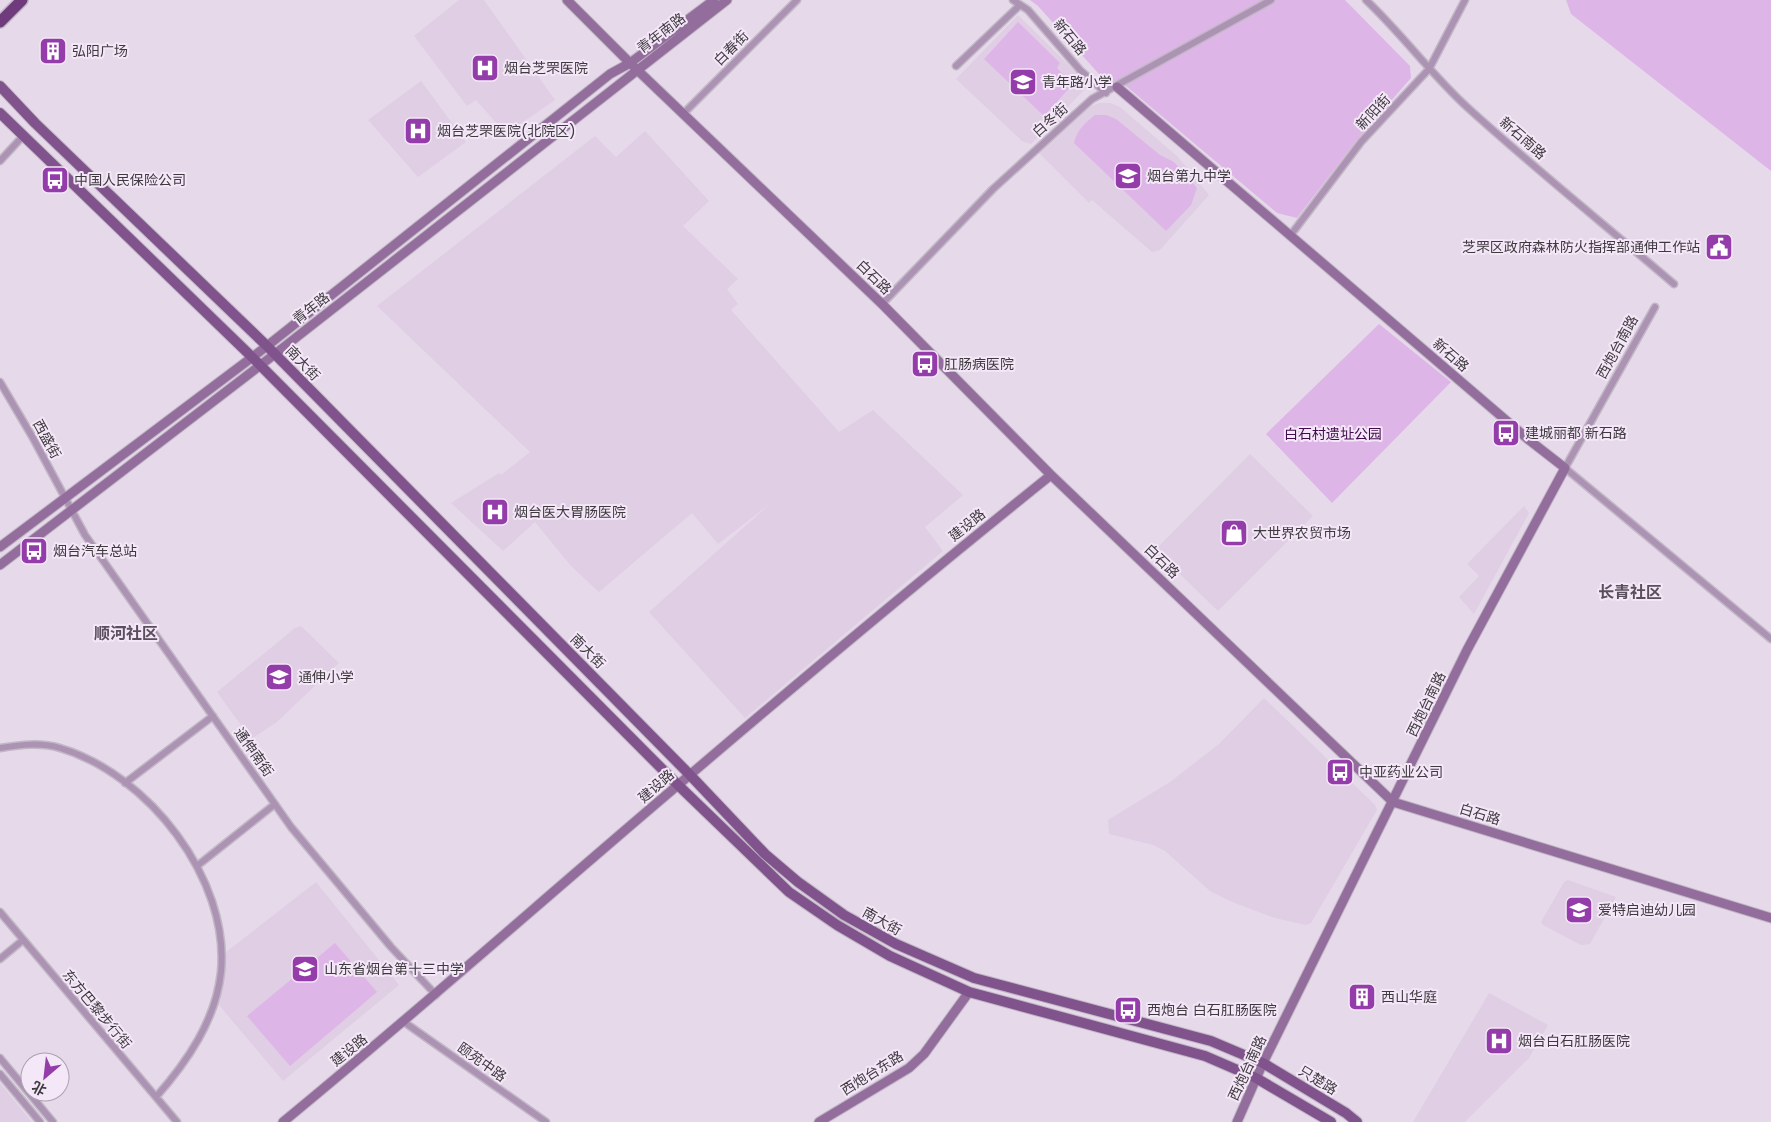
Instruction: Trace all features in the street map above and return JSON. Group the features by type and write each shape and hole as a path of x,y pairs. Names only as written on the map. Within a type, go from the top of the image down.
{"highway":[{"path":"0,22 22,0"}],"main road":[{"name":"南大街","path":"0,86 35,123 267,346 690,774 765,854 798,882 844,915 896,944 974,978 1211,1041 1263,1063"},
{"name":"南大街","path":"0,113 252,357 678,785 789,892 837,925 890,956 969,992 1206,1056 1256,1078"},
{"name":"只楚路","path":"1263,1063 1346,1112 1357,1122"},
{"path":"1256,1078 1331,1122"}],"street":[{"name":"白石路","path":"567,0 633,66 882,304 1051,476 1393,802 1771,918"},
{"name":"青年南路","path":"633,66 714,0"},
{"name":"青年南路","path":"633,66 727,0"},
{"name":"白春街","path":"683,114 797,0"},
{"name":"新石路","path":"1013,0 1028,10 1080,70 1106,93"},
{"name":"白冬街","path":"882,304 993,190 1092,99 1117,87 1271,0"},
{"name":"新石南路","path":"1366,0 1384,17 1429,69 1467,107 1674,284"},
{"name":"新阳街","path":"1290,236 1362,142 1429,69 1465,0"},
{"path":"956,66 1020,5"},
{"name":"青年路","path":"0,547 267,346 610,74 633,66"},
{"name":"青年路","path":"0,565 260,366 633,66"},
{"name":"新石路","path":"1117,87 1529,440 1771,639"},
{"path":"0,161 23,136"},
{"name":"西炮台南路","path":"1238,1122 1263,1063 1467,650 1565,468 1655,307"},
{"name":"西盛街","path":"0,382 71,509"},
{"name":"建设路","path":"283,1122 436,995 690,774 941,564 1051,476"},
{"name":"通伸南街","path":"71,509 85,535 291,827 391,947 436,995"},
{"path":"125,783 213,716"},
{"path":"0,748 41,745 61,748 91,762 125,783 143,797 168,824 197,866 214,905 220,940 221,971 216,1005 202,1034 156,1097"},
{"path":"197,866 275,804"},
{"name":"东方巴黎步行街","path":"0,912 177,1122"},
{"path":"0,959 23,940"},
{"name":"西炮台东路","path":"819,1122 909,1068 924,1054 969,992"},
{"name":"颐苑中路","path":"404,1022 546,1122"},
{"path":"0,1058 53,1122"},
{"path":"0,1074 40,1122"}],"shaded area":[{"name":"烟台芝罘医院","path":"459,0 484,0 555,100 506,134 476,100 467,106 414,36"},
{"name":"青年路小学","path":"1018,15 1089,85 1031,144 1022,141 956,79"},
{"name":"烟台芝罘医院(北院区)","path":"421,81 466,142 418,177 368,120"},
{"name":"烟台第九中学","path":"1099,103 1110,103 1120,107 1178,157 1209,195 1160,250 1152,252 1092,200 1089,203 1039,153 1090,107"},
{"path":"645,131 709,201 683,226 738,279 727,289 738,304 731,310 839,432 873,410 963,495 925,527 943,551 745,718 649,612 771,503 718,544 692,513 599,592 571,566 535,522 503,551 451,503 499,473 501,475 530,452 377,306 595,136 616,157"},
{"name":"大世界农贸市场","path":"1250,454 1313,516 1218,611 1155,550"},
{"path":"1524,506 1529,513 1474,614 1459,597 1479,576 1467,564"},
{"name":"通伸小学","path":"301,626 339,663 277,722 251,739 217,692 295,628"},
{"path":"1264,698 1375,805 1377,810 1311,923 1306,925 1275,918 1232,902 1210,891 1165,851 1153,845 1109,834 1108,820 1170,782 1219,744"},
{"name":"爱特启迪幼儿园","path":"1568,880 1616,897 1590,944 1581,945 1543,925 1541,922 1564,882"},
{"name":"山东省烟台第十三中学","path":"316,882 399,985 283,1081 219,1005 226,952"},
{"name":"烟台白石肛肠医院","path":"1489,993 1548,1025 1529,1058 1465,1122 1413,1122"},
{"path":"0,1083 32,1122 0,1122"}],"green space":[{"path":"1030,0 1345,0 1410,66 1411,78 1356,141 1297,218 1277,213 1120,81 1107,83 1038,6"},
{"path":"1566,0 1771,0 1771,171 1571,14"},
{"path":"1018,22 1060,63 1057,68 1073,84 1044,116 984,59"},
{"path":"1095,115 1106,115 1116,119 1160,155 1174,162 1197,188 1191,205 1166,231 1074,143 1082,127"},
{"name":"白石村遗址公园","path":"1379,324 1451,382 1332,503 1266,434"},
{"path":"335,943 377,992 290,1066 247,1016"}],"place":[{"name":"弘阳广场","path":"53,51"},
{"name":"烟台芝罘医院","path":"485,68"},
{"name":"青年路小学","path":"1023,82"},
{"name":"烟台芝罘医院(北院区)","path":"418,131"},
{"name":"烟台第九中学","path":"1128,176"},
{"name":"中国人民保险公司","path":"55,180"},
{"name":"芝罘区政府森林防火指挥部通伸工作站","path":"1719,247"},
{"name":"肛肠病医院","path":"925,364"},
{"name":"建城丽都 新石路","path":"1506,433"},
{"name":"烟台医大胃肠医院","path":"495,512"},
{"name":"大世界农贸市场","path":"1234,533"},
{"name":"烟台汽车总站","path":"34,551"},
{"name":"通伸小学","path":"279,677"},
{"name":"中亚药业公司","path":"1340,772"},
{"name":"爱特启迪幼儿园","path":"1579,910"},
{"name":"山东省烟台第十三中学","path":"305,969"},
{"name":"西山华庭","path":"1362,997"},
{"name":"西炮台 白石肛肠医院","path":"1128,1010"},
{"name":"烟台白石肛肠医院","path":"1499,1041"}],"district":[{"name":"长青社区","path":"1630,592"},
{"name":"顺河社区","path":"126,633"}]}
